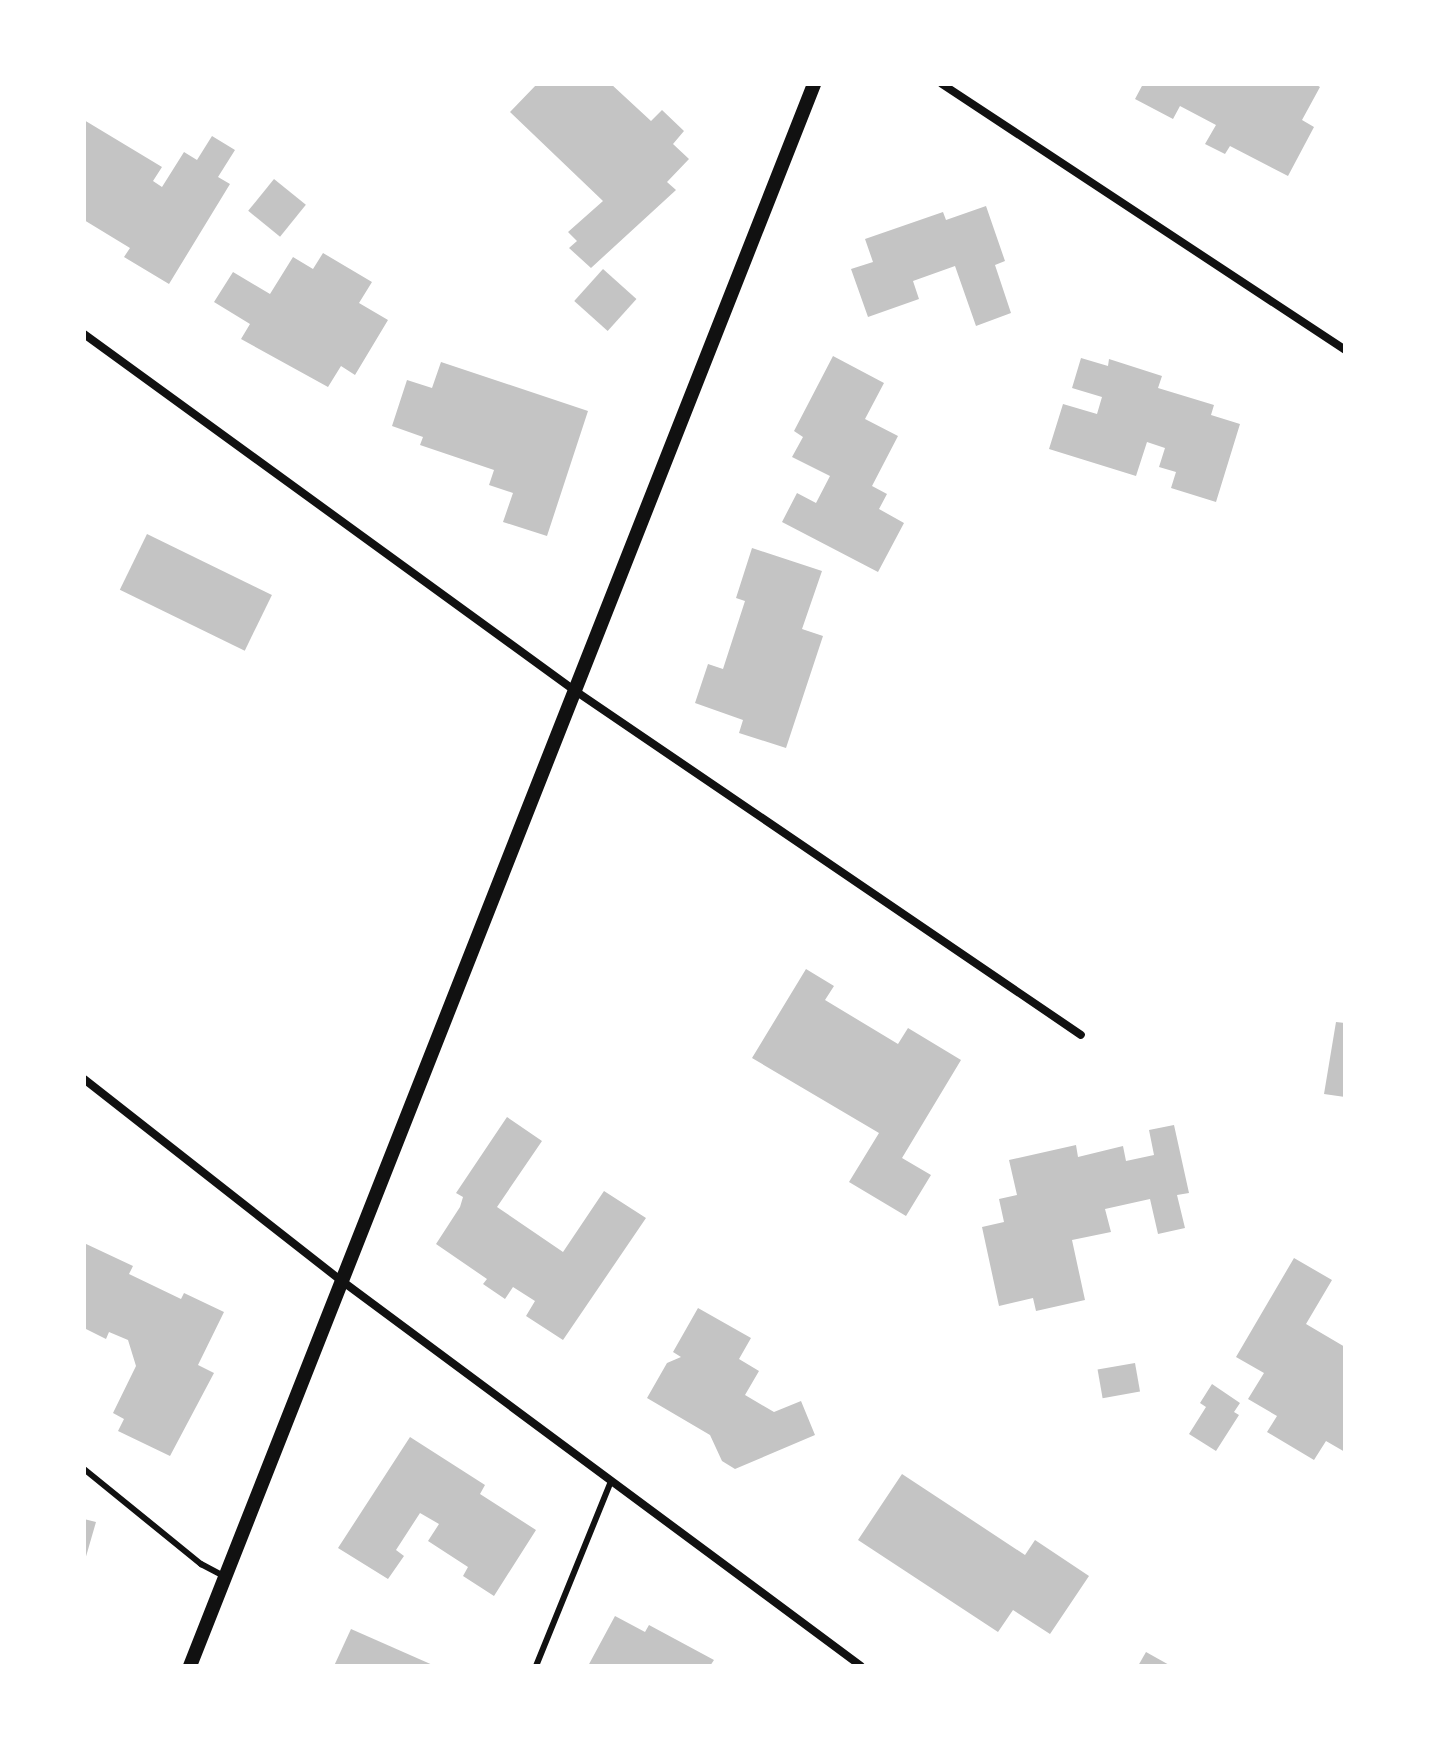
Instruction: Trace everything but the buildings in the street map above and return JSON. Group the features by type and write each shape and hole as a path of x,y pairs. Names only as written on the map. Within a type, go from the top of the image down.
{"street":[{"path":"190,1666 814,84"},
{"path":"942,84 1345,350"},
{"path":"84,334 574,690 1081,1035"},
{"path":"84,1079 342,1281 861,1666"}],"lane":[{"path":"84,1469 201,1564 225,1577"},
{"path":"536,1666 611,1481"}]}
